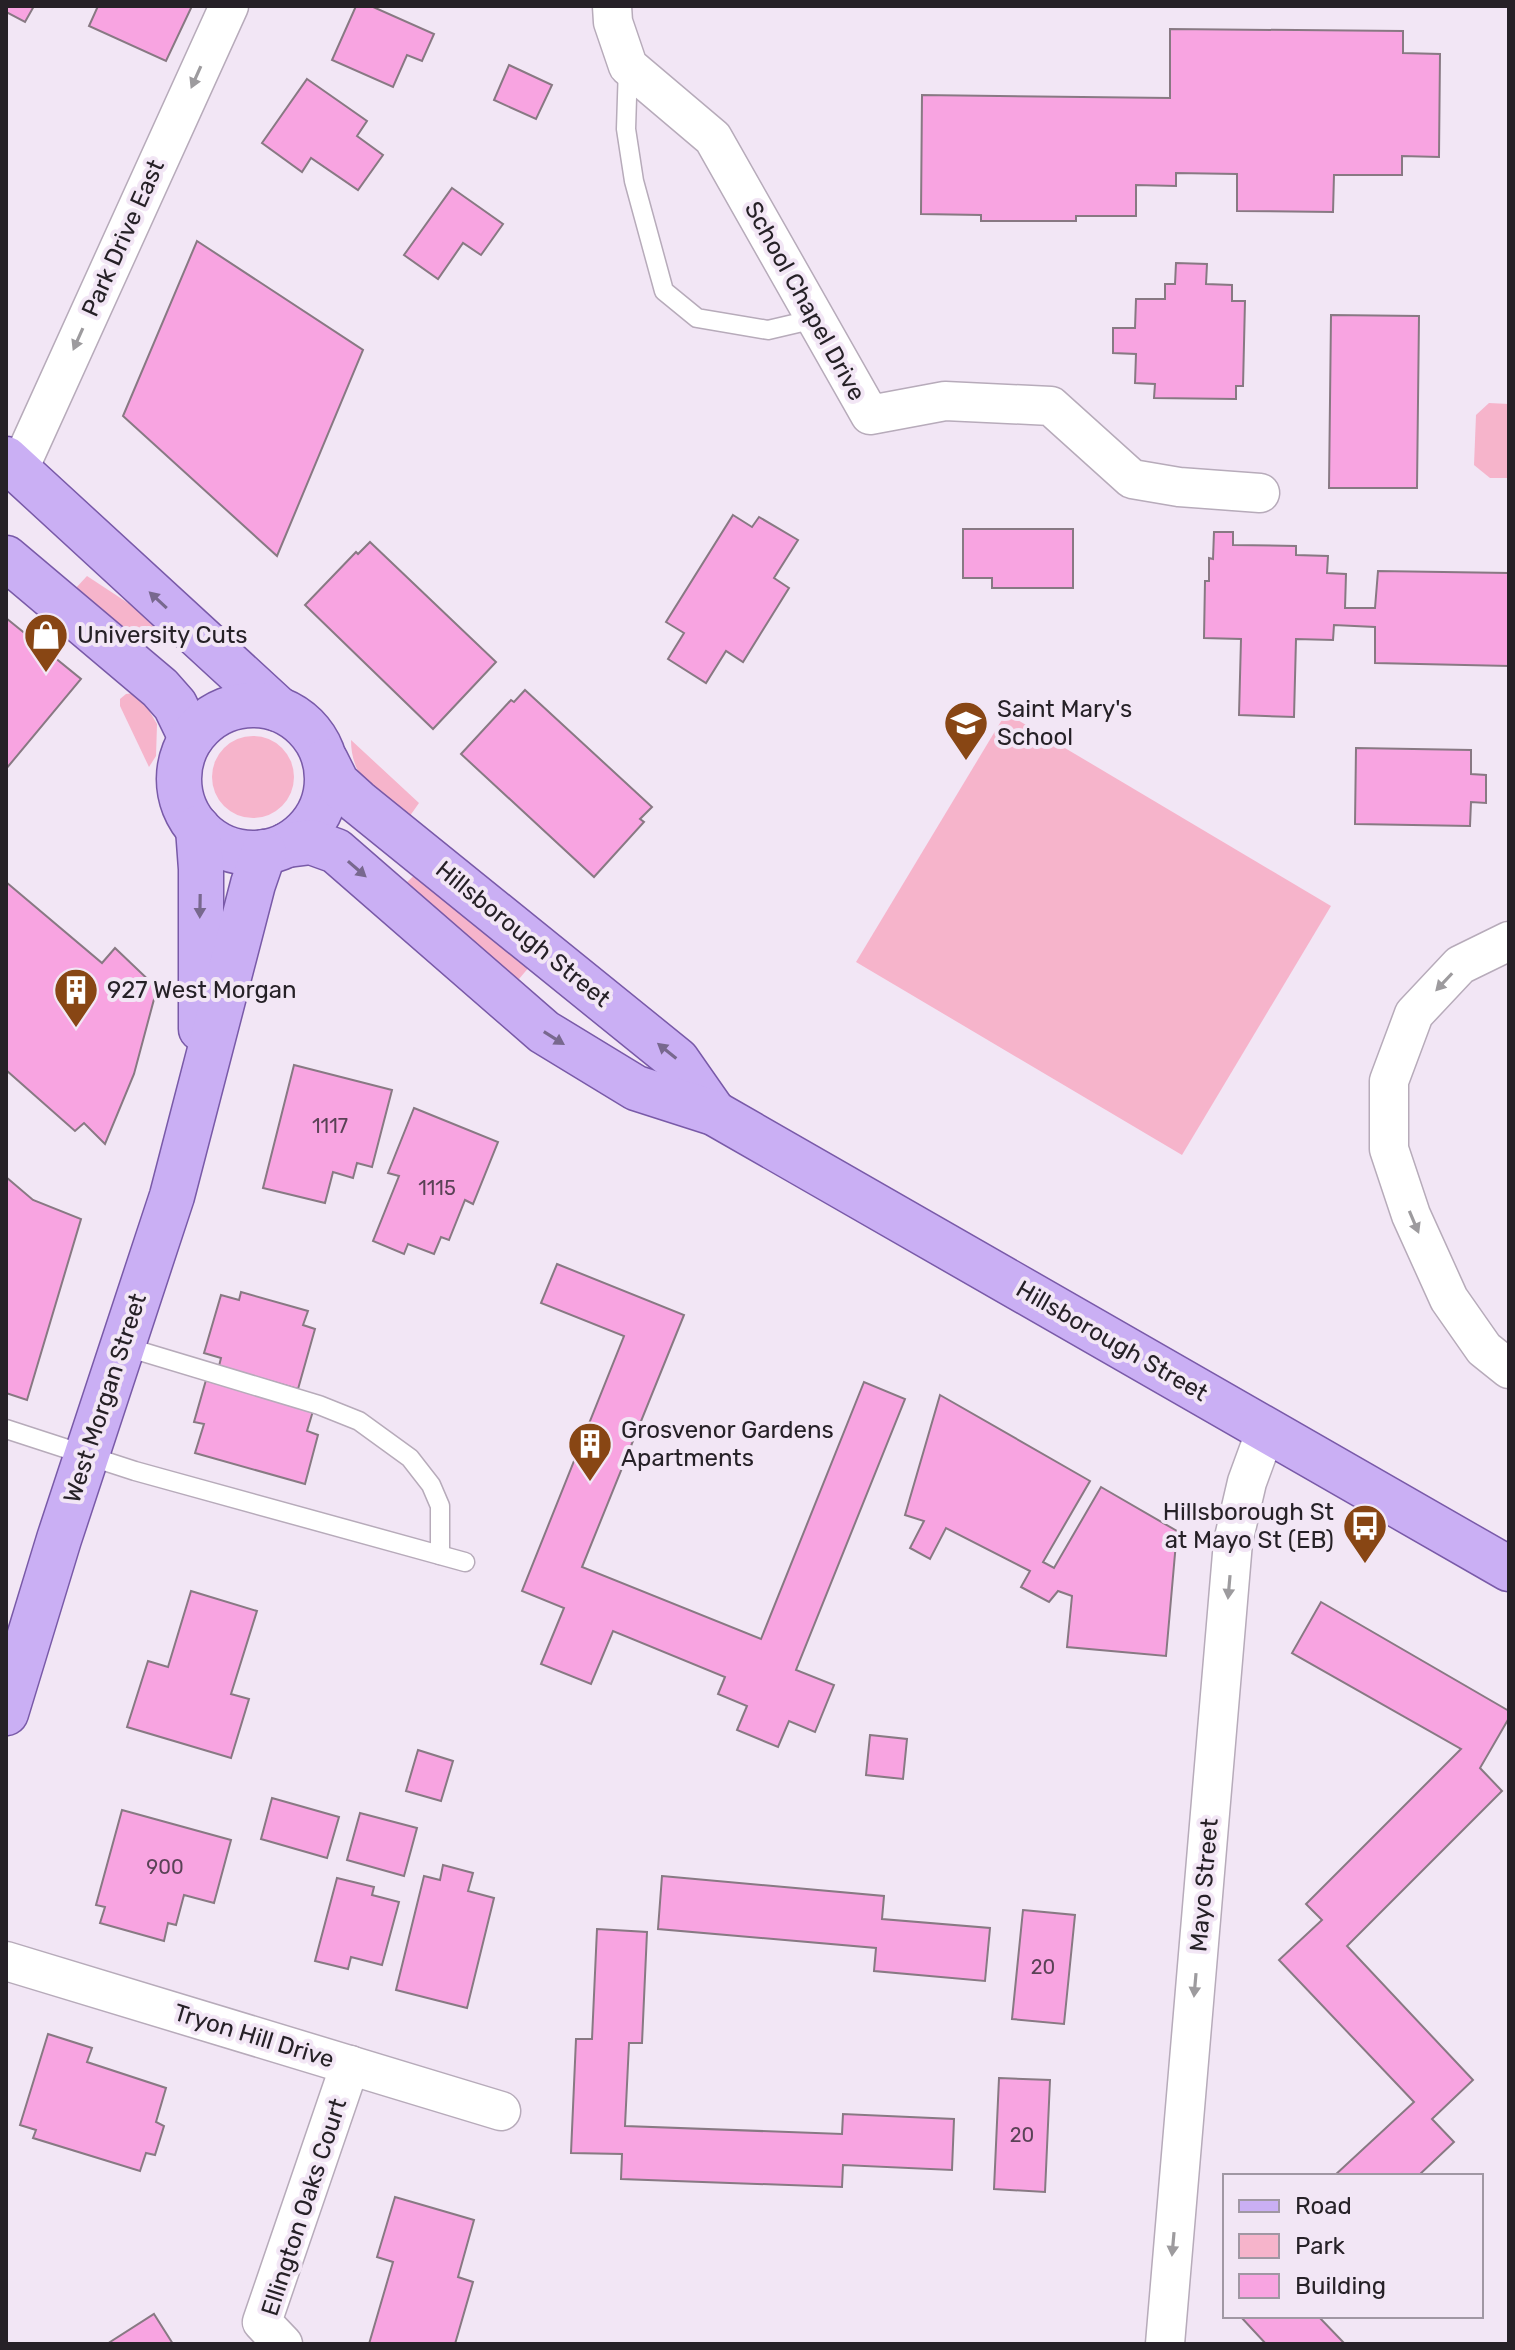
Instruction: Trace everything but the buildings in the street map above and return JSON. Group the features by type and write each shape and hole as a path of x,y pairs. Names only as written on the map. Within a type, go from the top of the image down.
{"main road":[{"path":"10,476 117,562 278,709 299,721 316,739 326,761 328,786 321,809 307,830 276,848 240,852 217,843 198,828 187,814 179,776 182,756 191,738 208,720 229,709 254,705 278,709"},
{"path":"6,558 160,688 175,705 191,738"},
{"name":"Hillsborough Street","path":"326,761 337,783 358,802 677,1060 714,1113"},
{"name":"West Morgan Street","path":"198,828 203,1084"},
{"name":"Hillsborough Street","path":"276,848 311,842 336,851 544,1032 636,1088 714,1113 1509,1569"},
{"name":"West Morgan Street","path":"6,1713 86,1455 172,1196 253,884 276,848"}],"street":[{"name":"Park Drive East","path":"10,476 229,6"},
{"path":"612,6 613,22 628,66"},
{"name":"School Chapel Drive","path":"628,66 713,138 870,415 945,401 1051,406 1132,479 1179,487 1260,493"},
{"path":"1509,941 1460,965 1414,1014 1389,1081 1389,1149 1411,1215 1449,1299 1484,1349 1509,1369"},
{"name":"Mayo Street","path":"1165,2344 1233,1542 1247,1482 1266,1430"},
{"name":"Tryon Hill Drive","path":"6,1961 501,2111"},
{"name":"Ellington Oaks Court","path":"283,2344 262,2322 350,2065"}],"lane":[{"path":"628,66 626,129 634,181 664,291 697,318 768,330 815,319"},
{"path":"123,1346 319,1405 359,1421 410,1458 431,1485 440,1506 440,1555"},
{"path":"6,1429 86,1455 465,1562"}],"green space":[{"path":"1489,403 1509,404 1509,478 1490,478 1474,465 1476,415"},
{"path":"87,576 166,628 141,651 75,589"},
{"path":"134,693 140,695 157,724 156,756 149,767 120,706 120,699"},
{"path":"1006,713 1331,906 1182,1155 856,962"},
{"path":"253,736 269,739 282,748 291,761 294,777 291,793 282,806 269,815 253,818 237,815 224,806 215,793 212,777 215,761 224,748 237,739"},
{"path":"351,740 419,803 407,820 377,795 362,777 352,754"},
{"path":"420,870 530,966 519,979 513,981 405,884"}],"place":[{"name":"University Cuts","path":"46,674"},
{"name":"Saint Mary's School","path":"966,762"},
{"name":"927 West Morgan","path":"76,1029"},
{"name":"Grosvenor Gardens Apartments","path":"590,1483"},
{"name":"Hillsborough St at Mayo St (EB)","path":"1365,1565"}]}
